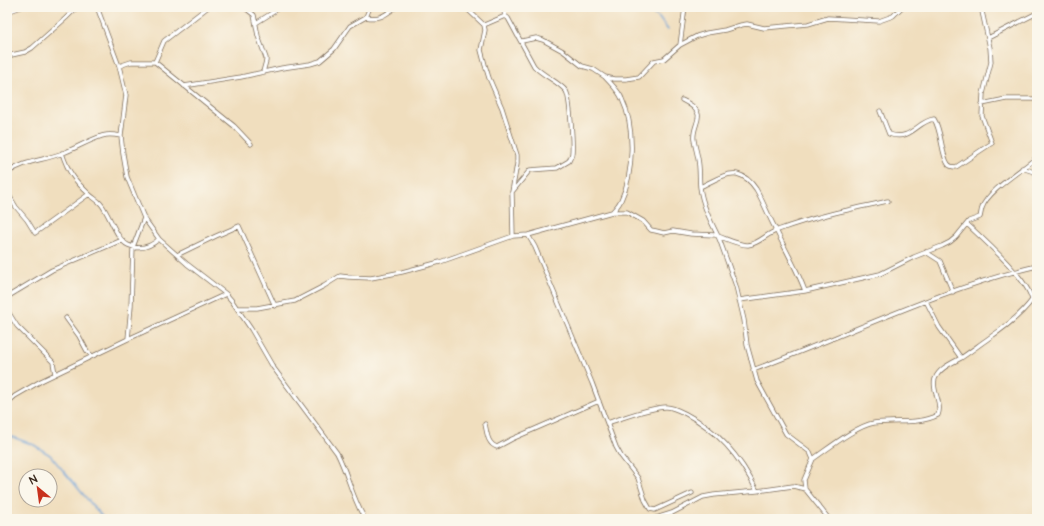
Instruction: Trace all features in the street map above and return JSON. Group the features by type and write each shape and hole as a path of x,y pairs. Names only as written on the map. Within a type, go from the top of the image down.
{"street":[{"path":"7,12 21,7"},
{"path":"7,56 25,52 32,48 77,7"},
{"path":"97,7 119,66 126,95 121,136 123,154 128,177 144,218 159,239 187,264 226,294 238,308 252,328 273,366 337,453 344,466 358,508 365,519"},
{"path":"155,62 164,41 208,7"},
{"path":"244,7 254,15 258,36 266,58 263,72"},
{"path":"256,23 275,11 277,7"},
{"path":"184,86 241,77 320,61 334,49 350,26 366,17 370,7"},
{"path":"366,17 373,19 379,18 396,7"},
{"path":"465,7 484,26 485,30 481,50 489,78 502,108 517,156 512,192 513,236"},
{"path":"503,7 505,16 508,18 522,41 534,66 567,93 572,155 569,161 557,168 530,170 512,192"},
{"path":"680,45 686,7"},
{"path":"605,77 620,79 639,77 654,61 664,59 680,45 697,36 741,25 747,24 764,28 808,24 828,18 879,21 893,16 902,7"},
{"path":"880,111 886,129 889,134 892,135 911,133 924,122 934,119 948,164 951,167 956,167 992,143 982,116 983,94 991,62 990,48 981,7"},
{"path":"988,38 1037,13"},
{"path":"484,26 505,16"},
{"path":"522,41 536,38 550,42 582,66 593,69 605,77 622,99 629,123 630,166 626,188 619,204 612,212"},
{"path":"119,66 136,62 155,62 234,126 251,144"},
{"path":"982,104 1006,99 1037,99"},
{"path":"682,100 696,109 699,115 699,119 695,126 694,141 699,161 700,187 704,204 718,236 736,286 747,345 757,381 768,404 786,434 810,452 813,459"},
{"path":"7,173 19,165 62,153 108,134 121,136"},
{"path":"62,153 68,171 100,204 122,240 127,245 146,248 153,245 159,239"},
{"path":"739,300 805,291 880,274 914,257 950,242 967,224 980,217 982,208 991,195 1037,157"},
{"path":"1022,168 1037,173"},
{"path":"700,187 728,175 736,174 743,176 756,189 792,260 805,291"},
{"path":"7,192 35,233 89,194"},
{"path":"238,308 257,308 287,304 303,298 340,276 371,278 402,272 446,260 513,236 528,235 612,212 627,212 643,221 651,230 664,233 673,232 718,236 740,244 748,245 755,243 776,230 816,218 888,201"},
{"path":"128,339 132,306 133,247 144,218"},
{"path":"967,224 1013,271 1030,292 1032,300"},
{"path":"177,255 238,226 274,306"},
{"path":"528,235 535,247 599,401 616,447 638,478 645,500 650,509 655,510 692,493"},
{"path":"7,297 52,270 122,240"},
{"path":"926,252 940,261 953,292"},
{"path":"753,370 812,348 876,320 926,301 1013,271 1037,266"},
{"path":"7,402 55,374 226,294"},
{"path":"1032,300 1037,302"},
{"path":"829,519 805,489 804,480 813,459 862,427 874,423 924,420 938,415 940,410 935,378 946,366 961,358 1026,308 1032,300"},
{"path":"926,301 939,327 961,358"},
{"path":"7,310 17,326 53,362 55,374"},
{"path":"66,318 79,336 87,351 92,356"},
{"path":"484,424 489,440 493,446 497,447 599,401"},
{"path":"607,423 656,409 667,407 677,410 704,423 726,444 749,475 757,491"},
{"path":"653,519 672,513 703,497 714,494 757,491 793,486 805,489"}],"waterway":[{"path":"644,7 659,18 668,30"},
{"path":"7,435 34,445 50,455 104,519"}]}
